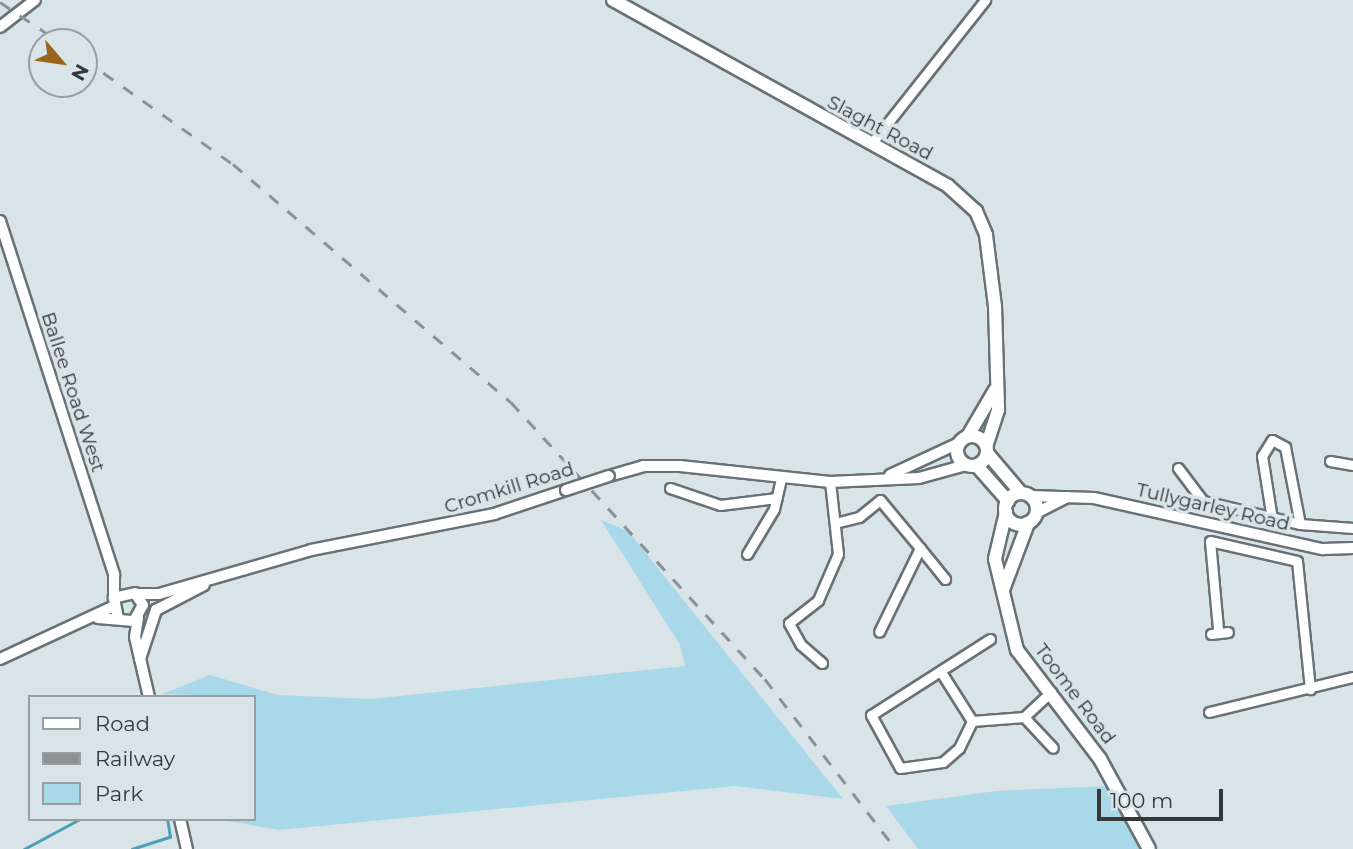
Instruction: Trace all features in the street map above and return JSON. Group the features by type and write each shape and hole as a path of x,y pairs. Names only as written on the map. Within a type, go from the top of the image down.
{"main road":[{"name":"Slaght Road","path":"613,0 948,186 976,211 994,286 998,410 987,450 972,466"},
{"path":"998,379 957,454 972,466 1007,507 1014,523 1028,523"},
{"path":"964,439 987,450 1026,494 1036,513 1028,523 1003,594"},
{"path":"1007,507 1026,494"},
{"name":"Toome Road","path":"1007,507 995,559 1017,650 1110,774 1149,849"}],"street":[{"path":"0,27 35,0"},
{"path":"871,144 985,0"},
{"name":"Ballee Road West","path":"0,221 114,575 113,603"},
{"name":"Cromkill Road","path":"874,480 964,439"},
{"path":"1272,519 1262,456 1272,440 1285,447 1300,524"},
{"path":"1330,461 1353,465"},
{"name":"Cromkill Road","path":"132,593 159,594 230,570 441,527 643,466 680,466 781,479 830,482 874,480 972,466"},
{"path":"1178,468 1203,501 1272,519 1353,528"},
{"path":"747,554 777,498 781,479"},
{"path":"822,663 801,645 789,623 825,586 839,545 830,482"},
{"path":"670,488 720,505 777,498"},
{"name":"Tullygarley Road","path":"1026,494 1066,497 1323,549 1353,548"},
{"path":"1036,513 1066,497"},
{"path":"835,523 859,517 880,500 946,579"},
{"path":"1228,632 1214,631 1210,541 1297,561 1310,689"},
{"path":"879,632 920,548"},
{"path":"140,659 156,610 230,570"},
{"name":"Ballee Road West","path":"114,575 132,593"},
{"path":"0,659 98,618 113,603 132,593 141,614 135,637"},
{"name":"Cromkill Road","path":"141,614 159,594"},
{"path":"113,603 121,620 135,637 149,695"},
{"path":"98,618 121,620 141,614"},
{"path":"972,721 949,758 909,770 898,765 872,724 878,708 941,672 990,639"},
{"path":"941,672 972,721"},
{"path":"1209,712 1353,677"},
{"path":"972,721 1024,717 1051,692"},
{"path":"1024,717 1052,748"},
{"path":"180,821 187,849"}],"green space":[{"path":"601,520 628,531 843,799 735,786 279,830 227,821 256,821 256,695 162,694 210,675 278,695 371,699 685,666 680,645"},
{"path":"1108,786 1139,849 918,849 886,806 996,791"}],"waterway":[{"path":"24,849 76,821"},
{"path":"132,849 170,837 167,821"}],"railway":[{"path":"0,2 39,28"},
{"path":"98,69 233,164 511,402 765,679 896,849"}]}
